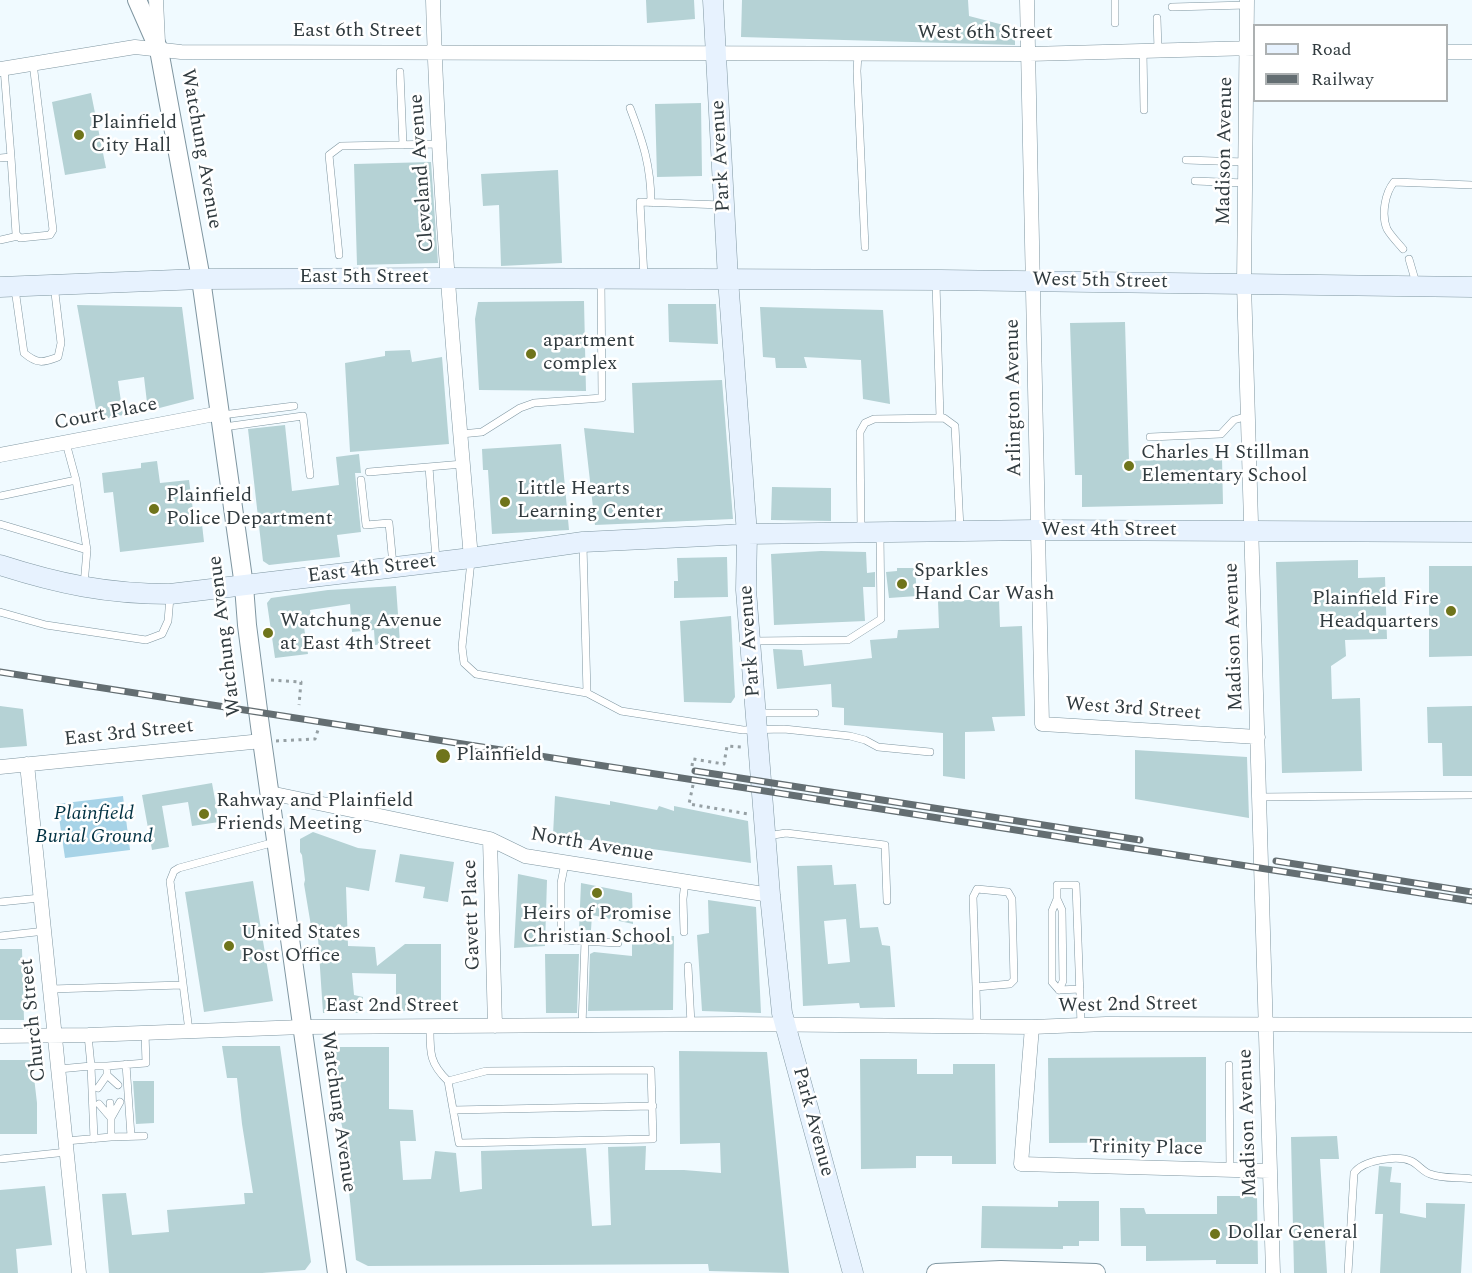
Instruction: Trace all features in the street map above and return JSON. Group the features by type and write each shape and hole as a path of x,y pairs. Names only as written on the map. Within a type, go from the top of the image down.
{"main road":[{"name":"Park Avenue","path":"713,0 728,279 747,534 746,591 770,895 782,1013 853,1273"},
{"name":"East 5th Street","path":"8,287 201,279 728,279"},
{"name":"West 5th Street","path":"728,279 1472,287"},
{"name":"West 4th Street","path":"747,534 1036,530 1472,532"},
{"name":"East 4th Street","path":"0,565 42,578 84,587 130,594 170,594 436,563 583,542 747,534"}],"street":[{"name":"Watchung Avenue","path":"137,0 159,50 201,279 244,586 262,741 337,1273"},
{"path":"156,0 159,50"},
{"name":"Cleveland Avenue","path":"433,0 434,51 449,278 471,558"},
{"name":"Arlington Avenue","path":"1027,0 1036,530 1042,724"},
{"name":"Madison Avenue","path":"1247,2 1250,48 1245,162 1244,284 1273,1273"},
{"name":"East 6th Street","path":"2,68 135,47 181,52 434,51 717,54"},
{"name":"West 6th Street","path":"717,54 1029,54 1250,48"},
{"path":"1448,52 1472,52"},
{"name":"Court Place","path":"0,455 220,418"},
{"name":"West 3rd Street","path":"1042,724 1258,738"},
{"name":"East 3rd Street","path":"0,767 262,741"},
{"name":"Church Street","path":"27,764 79,1273"},
{"name":"North Avenue","path":"270,793 490,839 525,856 770,895"},
{"name":"Gavett Place","path":"490,839 495,1026"},
{"name":"West 2nd Street","path":"785,1024 1032,1027 1266,1024 1472,1025"},
{"name":"East 2nd Street","path":"0,1036 303,1027 785,1024"},
{"name":"Trinity Place","path":"1032,1027 1021,1164 1270,1171"},
{"path":"936,1273 1096,1273"}],"lane":[{"path":"1114,23 1115,0"},
{"path":"1172,7 1247,2"},
{"path":"1157,18 1158,50"},
{"path":"1143,51 1143,110"},
{"path":"858,54 856,71 865,247"},
{"path":"0,240 50,235 53,230 33,63"},
{"path":"2,68 11,157 14,225 18,237"},
{"path":"400,72 403,145"},
{"path":"630,108 649,162 651,203"},
{"path":"339,255 329,155 340,146 440,144"},
{"path":"0,158 11,157"},
{"path":"1186,160 1245,162"},
{"path":"1195,181 1245,183"},
{"path":"1403,249 1386,228 1387,191 1394,182 1472,185"},
{"path":"644,279 640,202 724,205"},
{"path":"1409,259 1417,286"},
{"path":"460,434 482,432 520,408 534,403 602,398 601,278"},
{"path":"936,280 940,418"},
{"path":"8,287 24,353 30,359 43,363 58,357 61,343 54,285"},
{"path":"220,418 294,406"},
{"path":"220,418 303,416 310,475"},
{"path":"1150,437 1221,434 1234,420 1248,416"},
{"path":"750,640 848,640 880,619 860,432 862,427 874,418 940,418 949,420 956,426 960,531"},
{"path":"66,443 76,480 87,550 84,587"},
{"path":"369,472 463,464"},
{"path":"429,467 436,563"},
{"path":"0,496 76,480"},
{"path":"361,480 366,525 389,523 393,568"},
{"path":"0,524 87,550"},
{"path":"583,542 587,693"},
{"path":"471,558 462,646 464,663 476,674 587,693 621,711 743,730 757,721 815,713"},
{"path":"0,612 46,624 146,640 162,634 168,621 170,594"},
{"path":"757,721 784,729 850,736 878,747 930,752"},
{"path":"1260,797 1472,795"},
{"path":"765,827 786,833 885,845 887,901"},
{"path":"189,1031 170,881 172,874 179,868 276,842"},
{"path":"565,863 561,883 561,940 618,943"},
{"path":"684,932 685,882"},
{"path":"1080,989 1059,990 1063,981 1062,910 1057,885 1076,885 1080,989 1081,1025"},
{"path":"976,987 1010,984 1014,980 1012,899 1008,892 977,889 973,897 977,1026"},
{"path":"0,902 40,898"},
{"path":"0,936 45,932"},
{"path":"582,1026 585,941"},
{"path":"688,966 691,1024"},
{"path":"51,989 182,986"},
{"path":"430,1026 430,1054 437,1071 448,1081 459,1143 653,1140 651,1070 486,1071 448,1081"},
{"path":"59,1069 146,1063 145,1033"},
{"path":"88,1035 94,1139"},
{"path":"126,1064 131,1136"},
{"path":"1229,1065 1230,1170"},
{"path":"107,1066 109,1087"},
{"path":"107,1075 118,1085"},
{"path":"98,1088 107,1075"},
{"path":"111,1118 120,1102"},
{"path":"110,1103 111,1137"},
{"path":"99,1104 111,1118"},
{"path":"453,1110 653,1106"},
{"path":"0,1159 66,1147 94,1139 144,1136"},
{"path":"1348,1273 1354,1173 1358,1167 1380,1160 1399,1159 1411,1161 1429,1174 1472,1179"}],"path":[{"path":"254,678 301,682 299,705"},
{"path":"295,740 315,739 319,727"},
{"path":"692,765 693,759 724,764 727,746 759,748"},
{"path":"693,785 689,804 765,827"}],"green space":[{"name":"Plainfield Burial Ground","path":"123,796 130,850 65,858 57,804"}],"building":[{"path":"646,0 694,0 695,19 647,23"},
{"path":"742,0 968,0 969,16 1015,28 1015,45 741,37"},
{"name":"Plainfield City Hall","path":"91,93 106,168 65,175 52,102"},
{"path":"701,103 702,176 657,177 655,104"},
{"path":"431,162 438,263 357,265 354,164"},
{"path":"558,170 562,263 501,266 499,205 483,206 481,174"},
{"name":"apartment complex","path":"584,301 586,391 479,390 475,319 478,302"},
{"path":"668,304 716,304 718,344 669,342"},
{"path":"77,305 182,307 194,399 148,411 144,377 118,381 123,415 98,420"},
{"path":"760,307 883,310 890,404 863,399 861,360 804,357 807,368 776,368 775,358 763,357"},
{"path":"1125,322 1129,461 1222,458 1223,504 1082,507 1082,475 1075,475 1070,323"},
{"path":"410,350 412,362 442,357 449,444 350,452 345,363 385,356 385,351"},
{"path":"722,380 733,519 595,525 584,428 634,433 632,383"},
{"path":"285,425 292,491 339,485 336,457 359,454 361,473 355,473 361,532 337,535 340,557 269,565 263,561 248,429"},
{"path":"561,444 569,530 492,534 488,470 483,470 482,449"},
{"name":"Plainfield Police Department","path":"157,461 160,483 189,480 195,525 202,524 204,542 120,552 113,492 104,493 102,473 141,468 141,463"},
{"path":"772,487 831,488 831,521 771,520"},
{"path":"821,551 866,552 867,573 875,572 875,587 863,587 865,621 774,625 771,554"},
{"path":"727,557 728,597 674,598 674,581 678,581 677,558"},
{"path":"1358,560 1358,578 1385,577 1387,639 1345,640 1346,656 1331,666 1332,699 1360,698 1362,771 1282,773 1276,562"},
{"name":"Plainfield Fire Headquarters","path":"1429,566 1472,566 1472,656 1429,657"},
{"name":"Sparkles Hand Car Wash","path":"897,568 915,568 917,596 889,598 886,572 897,571"},
{"path":"396,586 400,643 375,645 374,630 352,632 350,604 310,610 311,618 303,620 308,654 275,658 267,603 271,598 328,590"},
{"path":"999,599 1000,627 1022,626 1025,716 992,717 995,731 965,732 965,779 943,776 943,733 844,725 844,708 832,707 831,684 777,689 773,649 802,650 804,666 872,658 870,640 897,638 898,630 939,628 938,601"},
{"path":"731,616 735,697 731,703 684,702 680,621"},
{"path":"0,706 23,709 27,746 0,748"},
{"path":"1472,706 1472,776 1443,776 1442,743 1428,743 1427,707"},
{"path":"1135,750 1247,757 1249,818 1135,799"},
{"name":"Rahway and Plainfield Friends Meeting","path":"212,783 219,822 192,826 188,802 162,806 169,847 152,850 142,795"},
{"path":"555,796 610,805 610,801 657,810 659,806 674,811 674,806 748,821 751,863 553,835"},
{"path":"313,832 358,848 376,850 369,891 346,887 348,946 375,947 377,966 405,944 441,944 441,1011 396,1011 396,974 352,973 354,995 363,997 361,1013 323,1013 318,938 313,938 300,852 300,839"},
{"path":"400,854 454,862 448,902 423,898 425,887 395,882"},
{"path":"832,865 834,885 856,884 860,928 878,927 882,945 890,946 895,1007 860,1008 859,1003 803,1006 797,866","holes":["846,919 850,962 828,964 824,921"]},
{"path":"518,874 547,880 545,946 514,948"},
{"name":"United States Post Office","path":"253,881 273,1001 204,1012 185,892"},
{"path":"581,883 632,893 633,924 592,915 591,930 579,930"},
{"path":"708,900 756,907 761,1013 702,1011 697,935 709,933"},
{"path":"632,935 674,936 673,1010 588,1011 590,954 594,952 632,956"},
{"path":"0,949 22,949 24,1020 0,1020"},
{"path":"545,954 579,954 577,1013 546,1013"},
{"path":"222,1046 280,1046 311,1262 305,1270 262,1273 109,1273 102,1194 126,1193 132,1235 169,1232 167,1210 245,1204 244,1193 253,1193 237,1078 227,1078"},
{"path":"335,1047 389,1047 389,1109 413,1110 416,1141 400,1141 403,1180 431,1179 435,1151 456,1153 460,1192 482,1189 481,1151 586,1148 592,1226 611,1225 608,1147 646,1146 645,1170 721,1173 720,1143 680,1144 679,1051 767,1052 789,1273 709,1271 708,1264 368,1266 356,1260 345,1152 348,1152 336,1100"},
{"path":"1206,1057 1206,1142 1049,1143 1048,1058"},
{"path":"860,1059 917,1059 917,1074 953,1074 953,1064 995,1064 996,1164 952,1164 952,1156 916,1156 916,1168 861,1169"},
{"path":"0,1060 32,1060 37,1103 37,1134 0,1134"},
{"path":"133,1081 154,1081 154,1123 136,1124"},
{"path":"1337,1136 1339,1159 1320,1159 1327,1273 1294,1273 1291,1137"},
{"path":"1379,1166 1392,1167 1390,1182 1401,1183 1400,1213 1426,1218 1426,1203 1465,1204 1461,1273 1380,1273 1383,1214 1375,1214"},
{"path":"45,1186 52,1245 16,1249 18,1273 0,1273 0,1190"},
{"path":"1217,1196 1257,1196 1258,1264 1216,1264 1216,1260 1146,1261 1146,1246 1121,1246 1120,1208 1144,1208 1146,1214 1217,1214"},
{"path":"1058,1201 1099,1201 1099,1241 1079,1241 1079,1246 1063,1246 1063,1249 981,1248 982,1206 1058,1207"}],"railway":[{"path":"0,672 1472,901"},
{"path":"695,771 1140,840"},
{"path":"1276,861 1472,892"}],"place":[{"name":"Plainfield City Hall","path":"79,135"},
{"name":"apartment complex","path":"531,354"},
{"name":"Charles H Stillman Elementary School","path":"1129,466"},
{"name":"Little Hearts Learning Center","path":"505,502"},
{"name":"Plainfield Police Department","path":"154,509"},
{"name":"Sparkles Hand Car Wash","path":"902,584"},
{"name":"Plainfield Fire Headquarters","path":"1451,611"},
{"name":"Watchung Avenue at East 4th Street","path":"268,633"},
{"name":"Plainfield","path":"443,756"},
{"name":"Rahway and Plainfield Friends Meeting","path":"204,814"},
{"name":"Heirs of Promise Christian School","path":"597,893"},
{"name":"United States Post Office","path":"229,946"},
{"name":"Dollar General","path":"1215,1234"}]}
